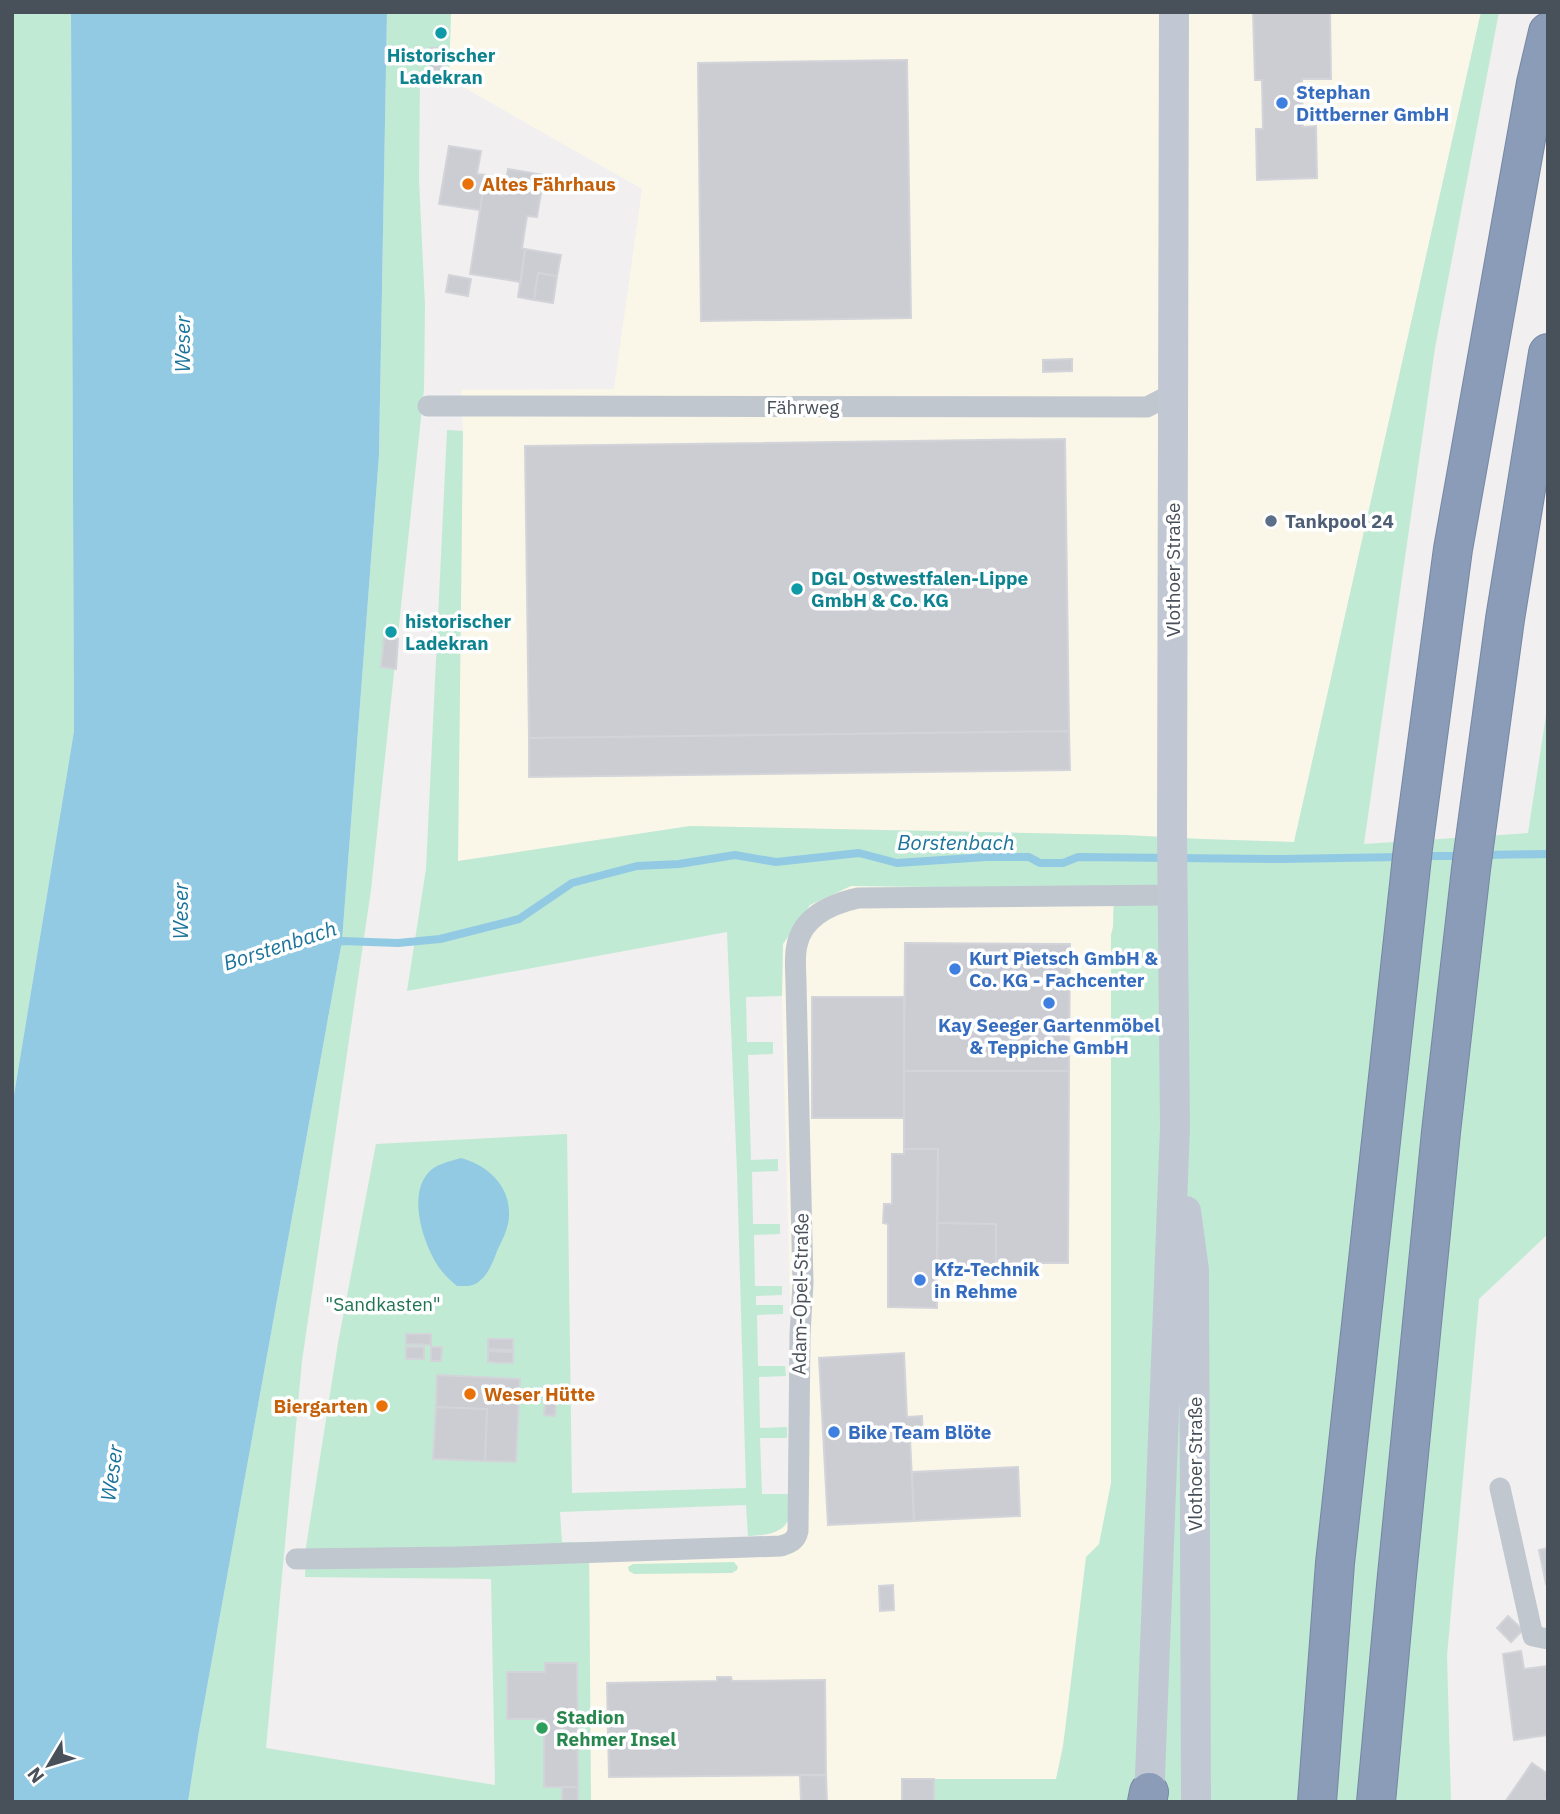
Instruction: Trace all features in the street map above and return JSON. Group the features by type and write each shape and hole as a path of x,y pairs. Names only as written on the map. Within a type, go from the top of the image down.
{"highway":[{"path":"1317,1802 1335,1563 1412,858 1453,549 1536,83 1548,32"},
{"path":"1377,1802 1441,1132 1472,859 1505,619 1548,353"},
{"path":"1396,1585 1410,1701 1403,1802"}],"main road":[{"name":"Vlothoer Straße","path":"1149,1798 1175,1127 1172,832 1174,12"},
{"name":"Vlothoer Straße","path":"1175,1127 1194,1270 1196,1802"}],"street":[{"name":"Fährweg","path":"428,406 1147,407 1174,393"},
{"name":"Adam-Opel-Straße","path":"296,1559 458,1557 767,1547 792,1543 798,1531 803,1283 796,946 805,925 822,910 839,902 858,898 1173,895"},
{"path":"1500,1488 1540,1637"}],"shaded area":[{"path":"451,12 1481,12 1294,842 1125,835 690,826 458,861 463,431 461,390 614,389 642,189 449,79 420,77 449,78"},
{"path":"851,886 1114,889 1111,935 1111,1483 1056,1779 934,1779 934,1802 591,1802 589,1542 762,1536 783,1527 792,1517 795,1494 782,996 783,944 810,905"}],"green space":[{"path":"12,12 71,12 74,731 12,1107"},
{"name":"\"Sandkasten\"","path":"387,12 451,12 449,78 420,77 419,179 425,306 424,389 371,890 302,1361 266,1748 495,1785 491,1579 305,1577 306,1547 338,1343 376,1144 567,1134 572,1493 746,1488 727,932 407,991 426,869 447,430 463,431 458,861 690,826 1125,835 1294,842 1481,12 1499,12 1435,348 1364,844 1528,833 1548,702 1548,1234 1479,1299 1447,1656 1451,1802 934,1802 934,1779 1056,1779 1063,1747 1086,1557 1099,1544 1111,1483 1111,935 1114,889 851,886 810,905 783,944 782,996 746,997 747,1042 773,1042 773,1054 748,1055 751,1160 778,1159 778,1171 752,1172 753,1224 780,1224 780,1234 754,1235 755,1286 782,1286 782,1295 756,1296 756,1305 783,1305 783,1314 757,1315 758,1366 785,1366 786,1376 759,1377 760,1428 787,1427 787,1438 760,1438 762,1494 795,1494 790,1515 783,1527 777,1531 748,1536 746,1505 560,1512 562,1542 589,1542 591,1802 188,1802 342,941 379,455"},
{"path":"734,1562 738,1567 732,1573 634,1574 628,1567 633,1564"}],"water":[{"name":"Weser","path":"71,12 387,12 379,455 342,941 188,1802 12,1802 12,1107 74,731"},
{"path":"461,1158 480,1166 496,1179 506,1196 509,1216 505,1234 487,1273 477,1283 457,1286 440,1269 432,1256 419,1218 418,1204 419,1191 431,1170"}],"building":[{"name":"Stephan Dittberner GmbH","path":"1253,12 1330,12 1331,79 1302,79 1303,127 1316,126 1317,178 1257,180 1256,129 1263,129 1262,80 1255,80"},
{"path":"430,48 444,48 443,72 429,72"},
{"path":"907,60 911,318 701,321 698,63"},
{"name":"Altes Fährhaus","path":"449,146 481,151 477,174 494,176 492,193 483,191 480,210 439,204"},
{"path":"508,169 544,175 537,217 527,216 521,282 470,274 483,191 503,195"},
{"path":"525,249 561,255 557,276 538,273 534,300 518,297"},
{"path":"538,273 557,276 553,303 534,300"},
{"path":"449,275 471,279 468,296 446,292"},
{"path":"1072,359 1072,371 1043,372 1043,360"},
{"name":"DGL Ostwestfalen-Lippe GmbH & Co. KG","path":"1065,439 1069,731 529,738 525,446"},
{"path":"384,638 398,639 396,669 381,667"},
{"path":"1069,731 1070,770 529,777 529,738"},
{"path":"905,943 1070,944 1069,1071 904,1071"},
{"path":"812,997 904,997 904,1118 812,1118"},
{"path":"904,1071 1069,1071 1068,1263 996,1263 996,1224 937,1223 938,1149 904,1149"},
{"path":"904,1149 938,1149 937,1308 888,1307 888,1224 883,1223 884,1204 892,1204 892,1154 904,1154"},
{"path":"937,1223 996,1224 996,1266 937,1266"},
{"path":"406,1334 431,1334 431,1345 406,1344"},
{"path":"488,1339 513,1339 513,1350 488,1349"},
{"path":"406,1347 424,1347 424,1359 406,1359"},
{"path":"431,1347 442,1347 441,1361 431,1361"},
{"path":"488,1351 513,1352 513,1363 488,1362"},
{"path":"904,1353 907,1417 922,1416 923,1438 910,1439 914,1521 828,1525 819,1358"},
{"path":"437,1375 520,1379 516,1462 485,1461 487,1409 436,1407"},
{"path":"546,1390 557,1391 555,1416 544,1415"},
{"path":"436,1407 487,1409 485,1461 433,1459"},
{"path":"1018,1467 1020,1516 914,1521 912,1472"},
{"path":"1548,1548 1548,1583 1546,1584 1539,1550"},
{"path":"893,1585 894,1610 880,1611 879,1586"},
{"path":"1508,1616 1523,1630 1511,1642 1497,1628"},
{"path":"1521,1651 1524,1669 1548,1666 1548,1735 1514,1740 1503,1654"},
{"path":"545,1663 577,1663 578,1787 544,1787 544,1719 507,1719 507,1672 545,1672"},
{"path":"717,1677 731,1677 732,1681 825,1680 826,1775 609,1777 607,1683 717,1681"},
{"path":"1532,1763 1548,1774 1548,1797 1544,1802 1505,1802"},
{"path":"800,1775 826,1775 827,1802 801,1802"},
{"path":"902,1779 934,1779 934,1802 902,1802"},
{"path":"562,1787 578,1787 578,1802 562,1802"}],"waterway":[{"name":"Borstenbach","path":"334,944 342,941 398,943 440,939 519,919 572,883 637,866 679,864 735,855 776,862 859,853 897,863 986,857 1029,857 1040,863 1063,863 1078,857 1401,857"},
{"name":"Borstenbach","path":"1484,855 1548,854"},
{"name":"Borstenbach","path":"1421,856 1464,856"}],"place":[{"name":"Historischer Ladekran","path":"441,33"},
{"name":"Stephan Dittberner GmbH","path":"1282,103"},
{"name":"Altes Fährhaus","path":"468,184"},
{"name":"Tankpool 24","path":"1271,521"},
{"name":"DGL Ostwestfalen-Lippe GmbH & Co. KG","path":"797,589"},
{"name":"historischer Ladekran","path":"391,632"},
{"name":"Kurt Pietsch GmbH & Co. KG - Fachcenter","path":"955,969"},
{"name":"Kay Seeger Gartenmöbel & Teppiche GmbH","path":"1049,1003"},
{"name":"Kfz-Technik in Rehme","path":"920,1280"},
{"name":"Weser Hütte","path":"470,1394"},
{"name":"Biergarten","path":"382,1406"},
{"name":"Bike Team Blöte","path":"834,1432"},
{"name":"Stadion Rehmer Insel","path":"542,1728"}]}
